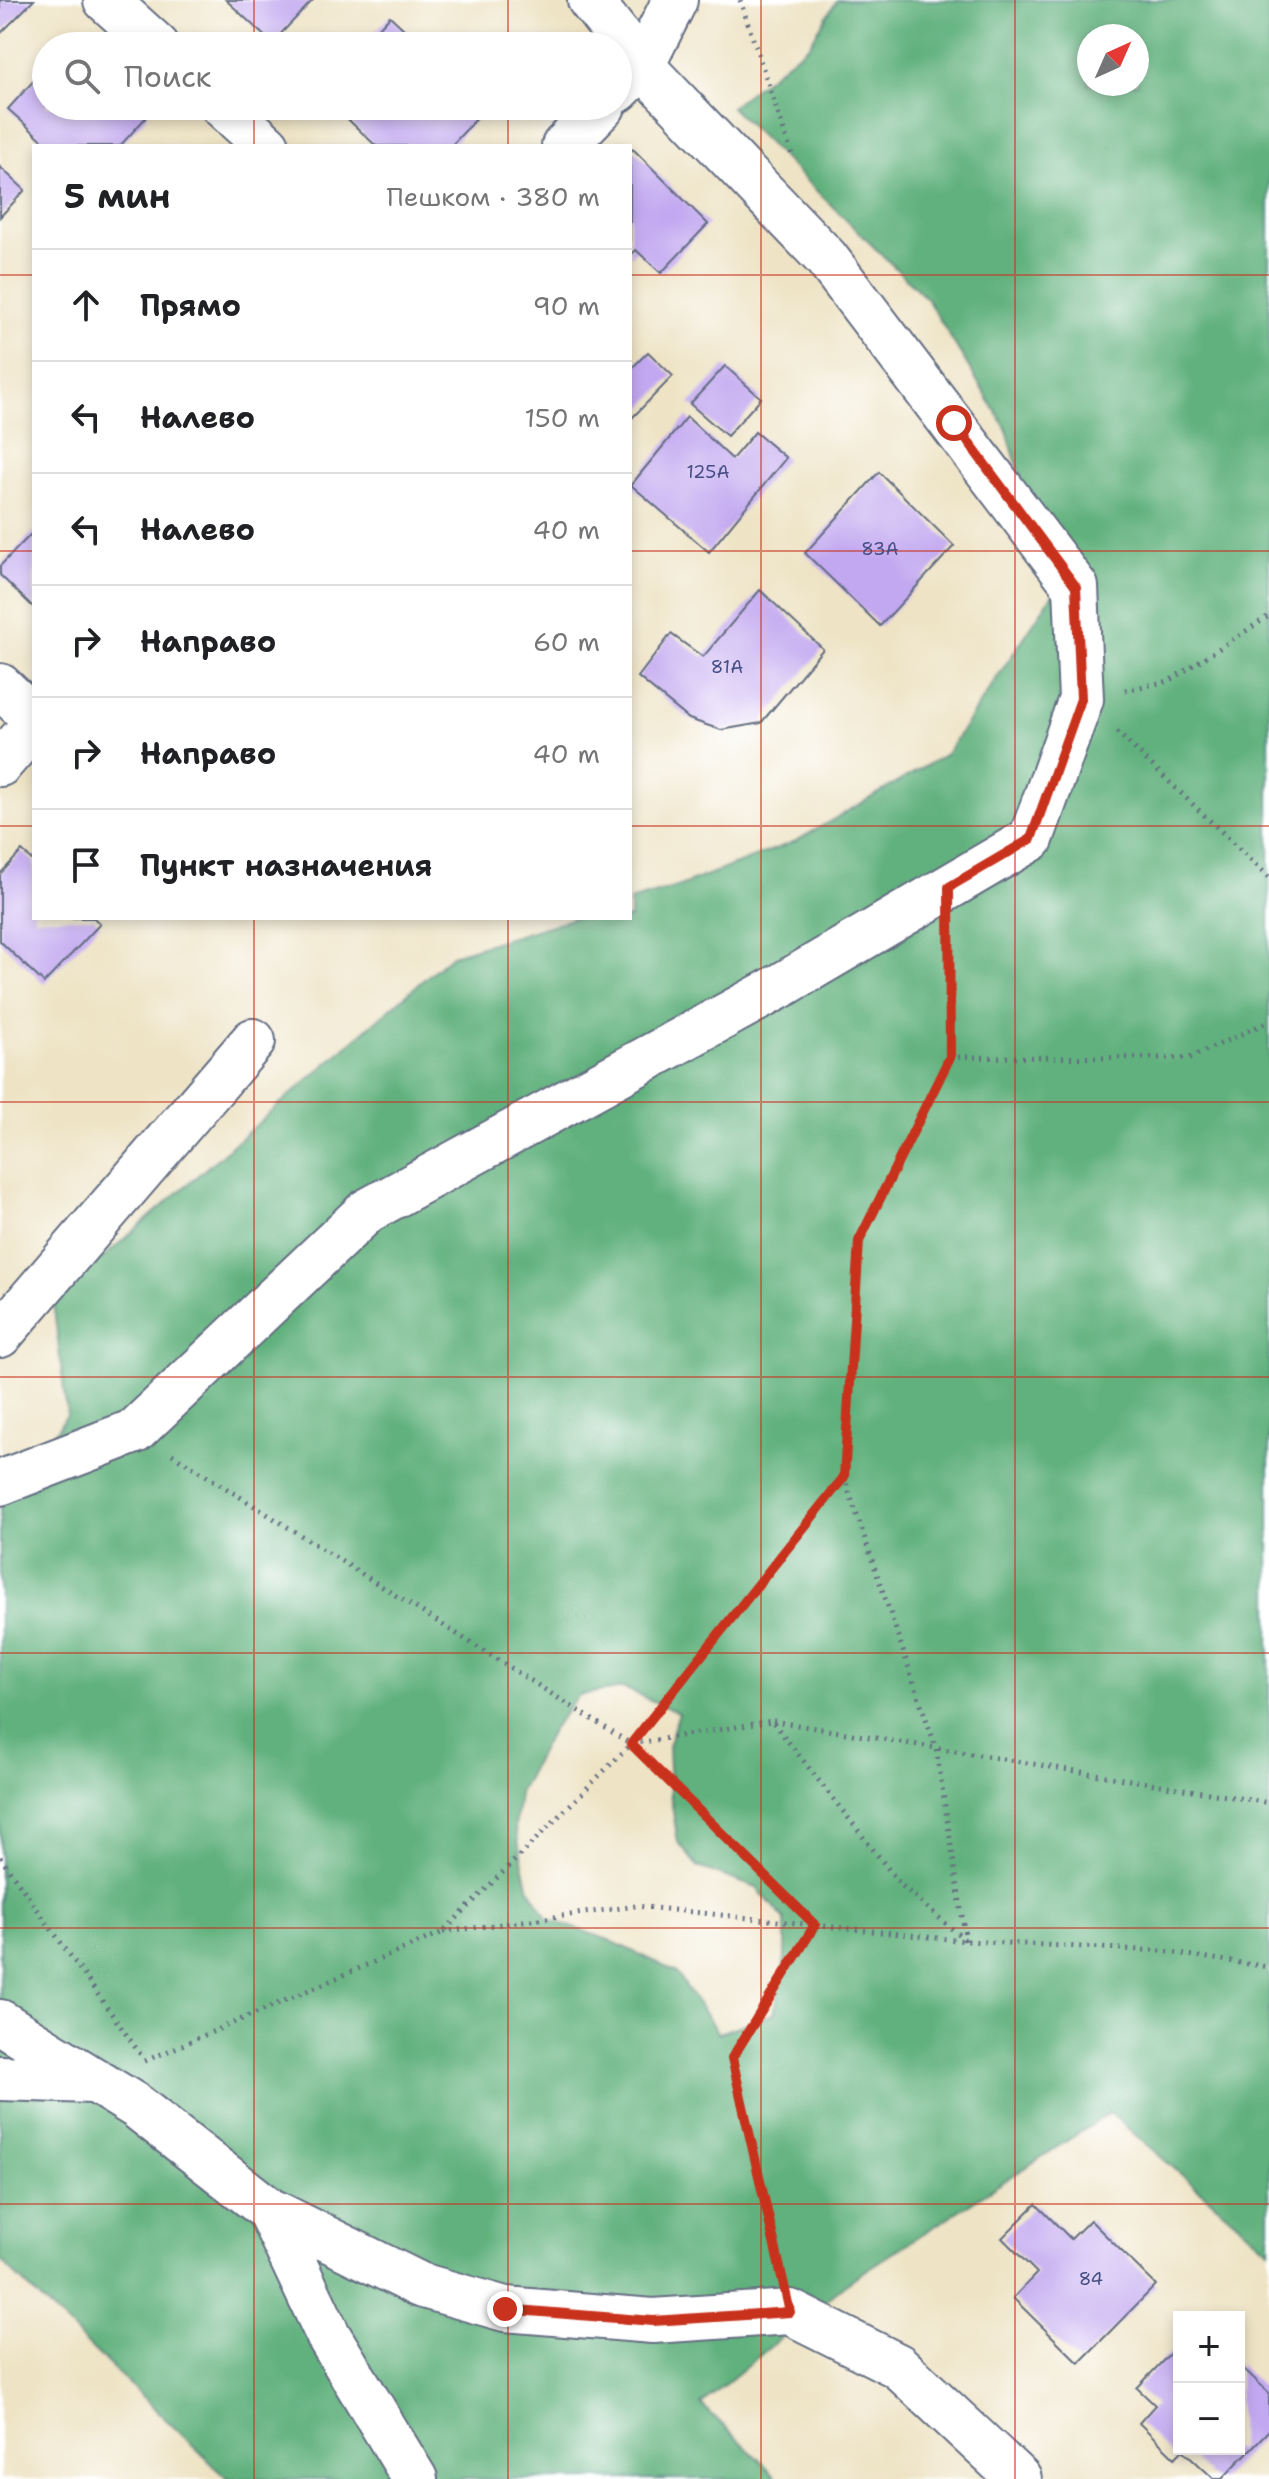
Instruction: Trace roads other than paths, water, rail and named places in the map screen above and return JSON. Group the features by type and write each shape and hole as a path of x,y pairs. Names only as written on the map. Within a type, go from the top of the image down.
{"street":[{"path":"106,0 141,32"},
{"path":"590,0 606,32"},
{"path":"632,75 675,0"},
{"path":"0,1483 135,1431 367,1211 784,984 1031,839 1081,699 1076,587 826,258 632,80"},
{"path":"238,120 265,144"},
{"path":"566,144 589,120"},
{"path":"0,686 32,716"},
{"path":"0,764 32,727"},
{"path":"0,1335 253,1041"},
{"path":"0,2022 136,2106 269,2210 420,2285 505,2309 653,2321 790,2312 898,2366 1019,2479"},
{"path":"0,2078 92,2081"},
{"path":"269,2210 328,2335 415,2479"}]}
